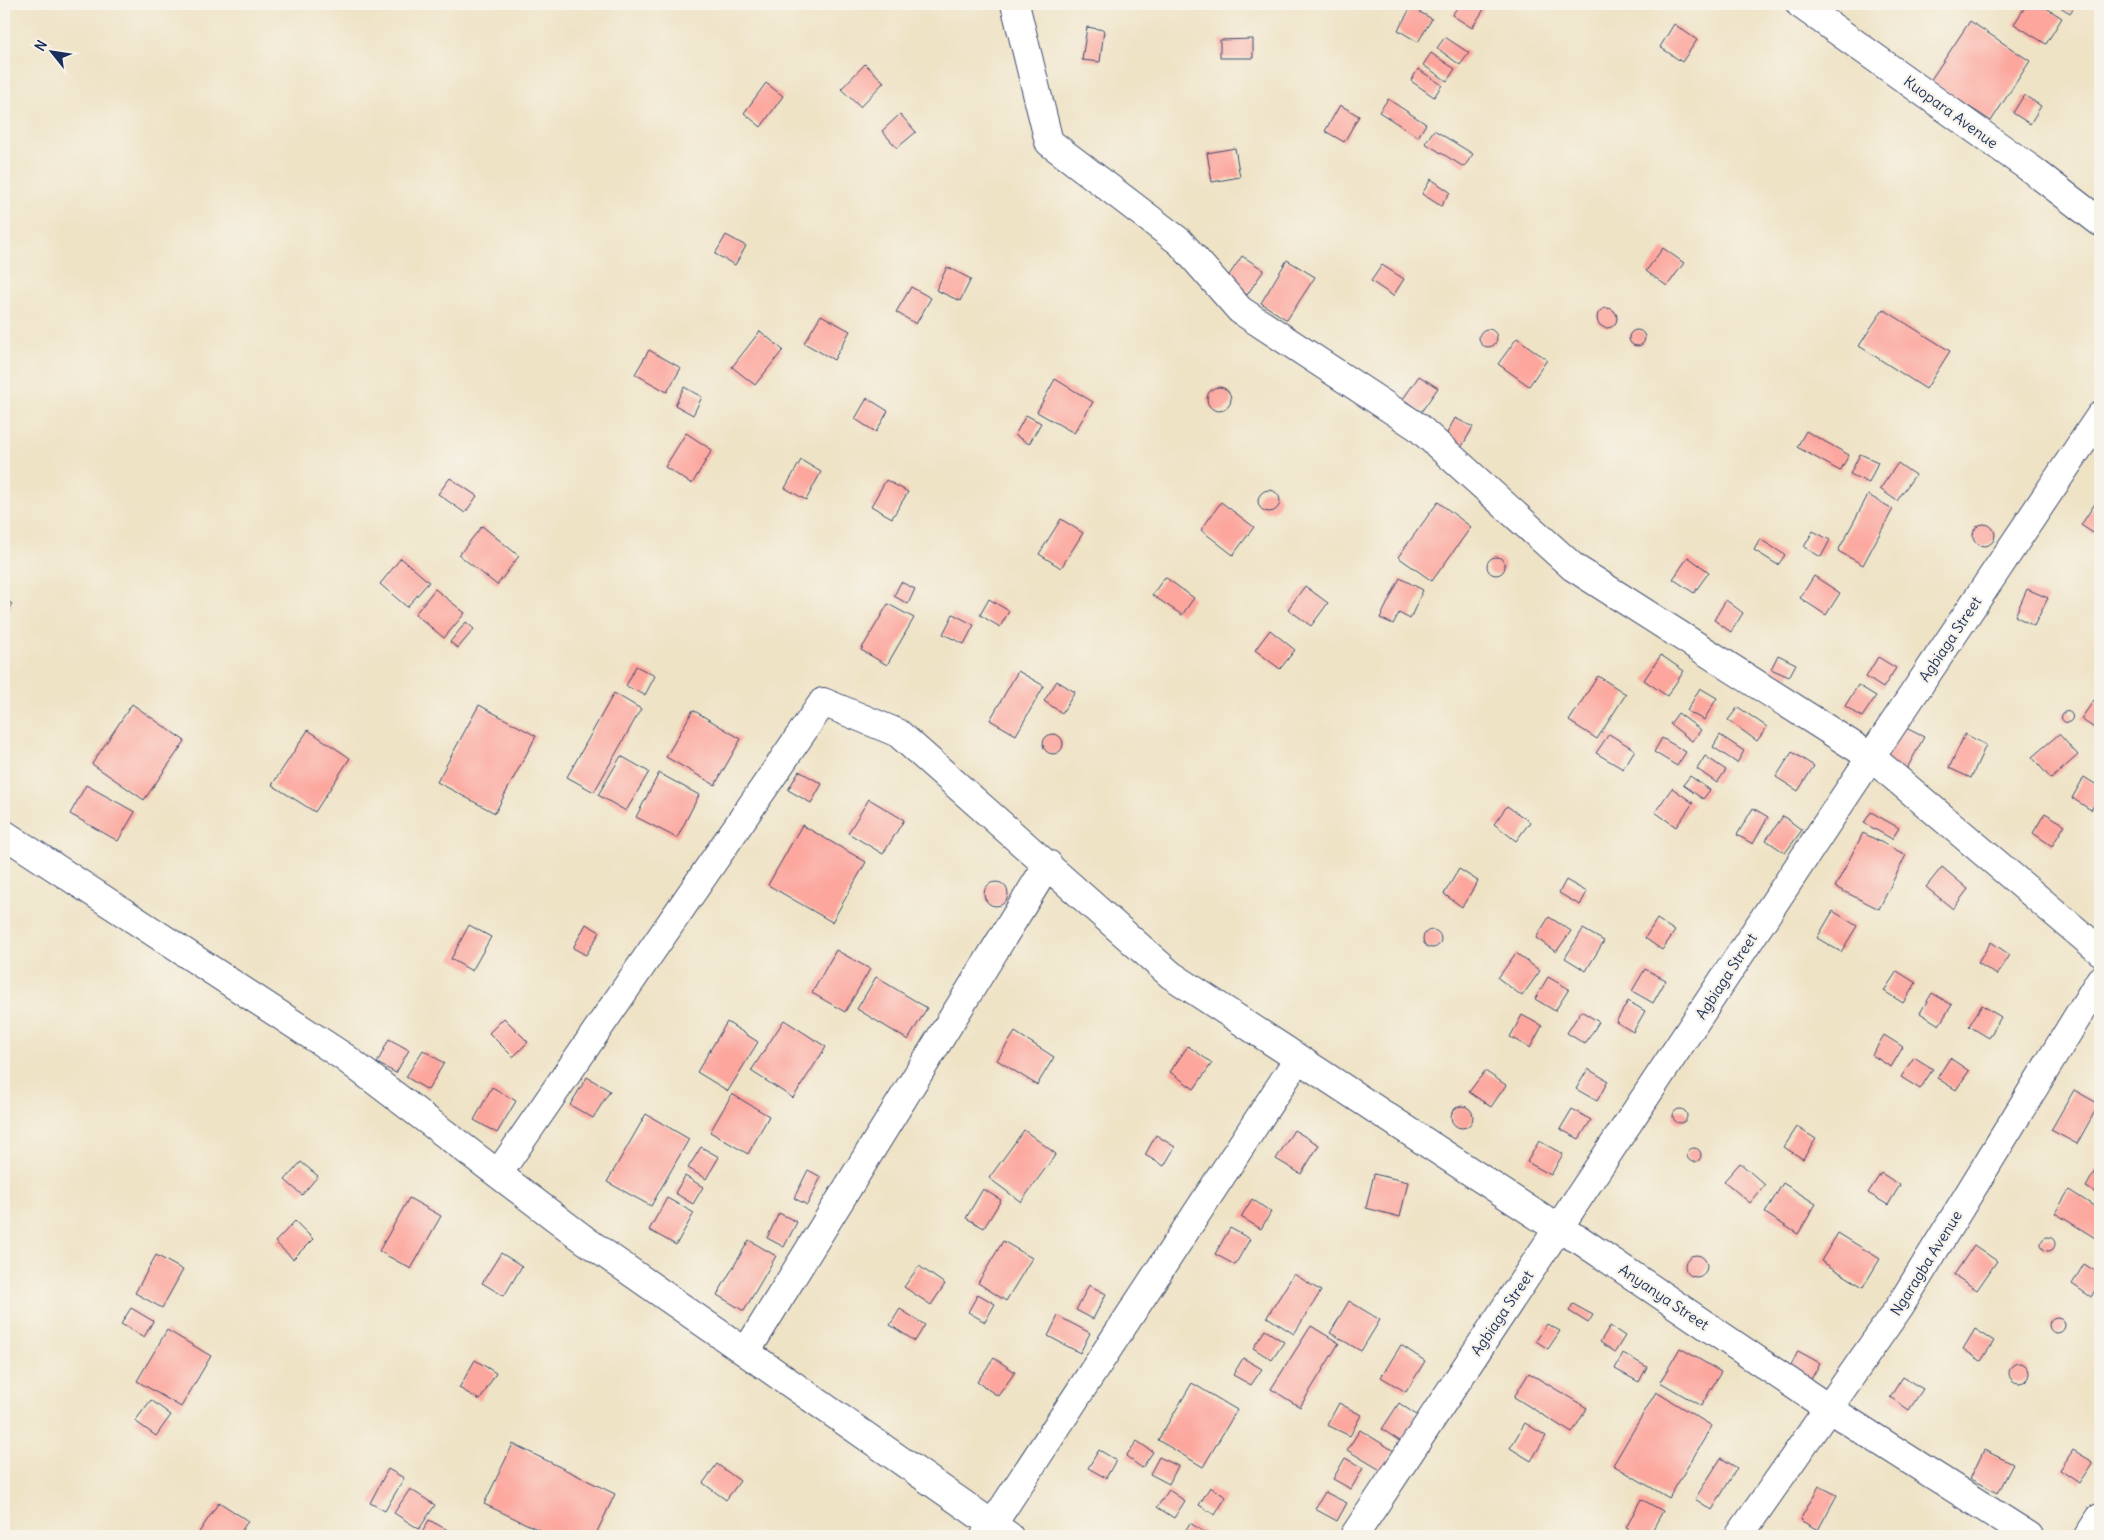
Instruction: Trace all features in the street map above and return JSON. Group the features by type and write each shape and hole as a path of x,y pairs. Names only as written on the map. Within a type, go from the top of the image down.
{"street":[{"path":"1016,4 1049,142 1180,242 1240,310 1418,427 1573,567 1871,756 2100,952"},
{"name":"Kuopara Avenue","path":"1800,4 2035,172 2100,222"},
{"name":"Agbiaga Street","path":"1354,1536 1871,756 2100,416"},
{"name":"Anyanya Street","path":"498,1174 823,702 898,734 1048,864 1171,975 1558,1229 1580,1240 1828,1408 2029,1536"},
{"path":"4,834 344,1057 586,1240 746,1352 996,1532 1298,1059"},
{"path":"746,1352 1048,864"},
{"name":"Ngaragba Avenue","path":"1738,1536 1900,1306 2100,980"},
{"path":"2088,1536 2100,1518"}],"building":[{"path":"1460,4 1482,4 1486,6 1472,28 1452,15"},
{"path":"2027,4 2040,4 2062,18 2046,44 2014,24"},
{"path":"2055,4 2076,4 2070,13"},
{"path":"1411,7 1432,19 1418,42 1398,30"},
{"path":"1970,21 2030,61 1991,121 1930,81"},
{"path":"1674,24 1697,40 1682,62 1660,47"},
{"path":"1087,27 1104,30 1100,62 1082,60"},
{"path":"1445,37 1469,53 1460,65 1437,48"},
{"path":"1253,39 1253,58 1220,58 1220,40"},
{"path":"1431,53 1455,69 1447,81 1423,65"},
{"path":"865,64 884,82 860,107 841,89"},
{"path":"1418,69 1442,85 1434,97 1411,81"},
{"path":"766,83 783,96 761,127 744,113"},
{"path":"2024,95 2041,106 2030,124 2013,113"},
{"path":"1388,99 1426,124 1418,137 1379,112"},
{"path":"1340,105 1359,116 1344,142 1325,131"},
{"path":"900,114 916,132 897,148 882,131"},
{"path":"1434,130 1473,154 1464,167 1425,143"},
{"path":"1235,148 1240,177 1212,182 1207,153"},
{"path":"1431,179 1450,192 1441,206 1422,194"},
{"path":"726,235 746,246 735,265 715,254"},
{"path":"1663,248 1684,263 1667,286 1646,271"},
{"path":"1242,256 1264,270 1247,295 1225,281"},
{"path":"1287,260 1315,277 1287,320 1261,303"},
{"path":"1382,265 1404,279 1393,296 1371,281"},
{"path":"947,267 971,279 960,301 936,290"},
{"path":"911,287 931,298 916,324 896,312"},
{"path":"1607,308 1614,311 1617,318 1614,325 1607,328 1600,325 1597,318 1600,311"},
{"path":"1883,309 1950,351 1926,389 1859,346"},
{"path":"821,315 850,331 834,360 804,343"},
{"path":"1488,329 1494,332 1497,338 1494,344 1488,347 1482,344 1479,338 1482,332"},
{"path":"1637,330 1645,338 1637,346 1629,338"},
{"path":"760,331 783,350 755,385 732,367"},
{"path":"1517,338 1547,360 1529,386 1498,364"},
{"path":"649,350 681,368 667,392 635,374"},
{"path":"1419,376 1438,388 1421,412 1403,399"},
{"path":"1055,379 1093,402 1074,433 1037,412"},
{"path":"684,387 702,397 693,415 675,405"},
{"path":"1219,387 1227,391 1231,399 1227,407 1219,411 1211,407 1207,399 1211,391"},
{"path":"867,398 888,411 876,432 855,419"},
{"path":"1026,415 1041,423 1029,444 1015,435"},
{"path":"1455,418 1473,427 1460,450 1443,441"},
{"path":"1806,431 1849,455 1840,471 1797,447"},
{"path":"686,433 712,450 692,484 665,467"},
{"path":"1860,454 1878,462 1869,483 1850,474"},
{"path":"801,460 821,472 806,500 785,488"},
{"path":"1898,463 1915,475 1897,501 1880,489"},
{"path":"450,478 477,496 465,513 438,494"},
{"path":"886,480 908,492 892,518 871,506"},
{"path":"1269,490 1277,493 1280,501 1277,509 1269,512 1261,509 1258,501 1261,493"},
{"path":"1868,495 1893,509 1863,565 1838,551"},
{"path":"2100,496 2100,523 2093,533 2081,525"},
{"path":"1221,502 1254,527 1233,555 1201,530"},
{"path":"1438,502 1471,527 1432,581 1398,557"},
{"path":"1061,519 1083,533 1061,568 1039,554"},
{"path":"1984,524 1992,527 1995,535 1992,543 1984,546 1976,543 1973,535 1976,527"},
{"path":"482,526 519,556 497,585 459,555"},
{"path":"1813,531 1830,540 1821,557 1804,547"},
{"path":"1760,539 1785,555 1778,565 1754,550"},
{"path":"1496,557 1502,560 1505,566 1502,572 1496,575 1490,572 1487,566 1490,560"},
{"path":"1688,557 1709,572 1694,593 1673,579"},
{"path":"401,558 429,582 407,607 380,584"},
{"path":"1814,576 1840,593 1826,615 1800,598"},
{"path":"1165,577 1194,598 1182,615 1152,595"},
{"path":"1400,578 1423,590 1410,619 1399,613 1393,624 1380,618"},
{"path":"901,582 915,589 908,604 894,596"},
{"path":"1305,586 1328,603 1311,626 1288,609"},
{"path":"435,589 465,613 444,638 415,614"},
{"path":"2027,589 2048,598 2034,626 2015,616"},
{"path":"4,598 12,604 4,615"},
{"path":"989,599 1009,611 1000,627 980,615"},
{"path":"1726,600 1743,613 1731,632 1714,620"},
{"path":"888,604 914,618 887,665 861,650"},
{"path":"953,614 974,625 964,644 943,634"},
{"path":"466,622 474,629 458,648 450,642"},
{"path":"1270,630 1295,650 1280,669 1255,650"},
{"path":"1661,655 1684,671 1667,696 1644,680"},
{"path":"1778,655 1796,664 1789,677 1771,669"},
{"path":"1878,657 1896,668 1883,688 1866,677"},
{"path":"636,666 655,676 645,695 626,686"},
{"path":"1018,671 1044,686 1016,735 990,720"},
{"path":"1598,676 1626,694 1597,739 1569,721"},
{"path":"1057,681 1075,692 1062,713 1044,701"},
{"path":"1858,685 1876,696 1862,717 1845,706"},
{"path":"1700,688 1717,698 1704,720 1687,711"},
{"path":"614,693 641,709 594,792 567,777"},
{"path":"2094,700 2100,703 2100,732 2081,719"},
{"path":"132,704 185,741 144,800 92,764"},
{"path":"479,705 536,736 495,813 437,782"},
{"path":"1738,707 1767,727 1757,741 1728,720"},
{"path":"693,710 741,739 715,785 666,757"},
{"path":"2067,711 2073,717 2067,723 2061,717"},
{"path":"1678,713 1701,730 1692,741 1670,724"},
{"path":"1902,726 1924,737 1905,772 1884,761"},
{"path":"308,730 350,758 315,812 272,785"},
{"path":"1049,734 1057,734 1063,740 1063,748 1057,754 1049,754 1043,748 1043,740"},
{"path":"1609,734 1635,750 1623,769 1596,753"},
{"path":"1965,734 1986,745 1971,778 1949,768"},
{"path":"2059,734 2078,755 2051,779 2032,757"},
{"path":"1720,735 1744,751 1737,763 1713,747"},
{"path":"1662,738 1686,752 1677,766 1654,752"},
{"path":"1792,752 1814,766 1798,791 1776,777"},
{"path":"621,756 649,772 626,811 598,795"},
{"path":"1705,756 1726,770 1717,783 1697,769"},
{"path":"799,771 822,784 811,803 788,790"},
{"path":"659,773 699,795 677,838 636,817"},
{"path":"1690,776 1710,790 1703,799 1683,785"},
{"path":"2084,777 2100,787 2100,795 2091,810 2072,798"},
{"path":"86,785 135,812 118,841 70,814"},
{"path":"1672,788 1693,803 1676,827 1655,812"},
{"path":"869,799 904,820 883,854 848,833"},
{"path":"1507,806 1530,822 1516,841 1494,824"},
{"path":"1753,808 1768,817 1753,844 1737,835"},
{"path":"1871,812 1899,828 1892,839 1864,823"},
{"path":"2045,813 2065,825 2052,846 2033,833"},
{"path":"1783,816 1802,830 1785,853 1766,840"},
{"path":"802,825 866,862 832,922 768,885"},
{"path":"1863,833 1906,855 1879,909 1835,887"},
{"path":"1942,867 1968,889 1953,909 1926,887"},
{"path":"1459,869 1478,881 1462,907 1444,894"},
{"path":"1566,880 1587,892 1580,905 1559,893"},
{"path":"996,882 1004,886 1008,894 1004,902 996,906 988,902 984,894 988,886"},
{"path":"1833,911 1857,926 1841,952 1817,938"},
{"path":"1549,917 1571,931 1556,952 1536,938"},
{"path":"1657,919 1675,931 1662,950 1645,938"},
{"path":"586,924 600,932 586,955 573,948"},
{"path":"469,925 491,937 472,971 451,959"},
{"path":"1583,929 1604,941 1586,971 1565,958"},
{"path":"1428,930 1436,930 1441,935 1439,946 1428,948 1423,943 1423,935"},
{"path":"1991,942 2010,955 1997,975 1978,963"},
{"path":"836,950 870,969 845,1012 812,993"},
{"path":"1516,953 1540,971 1522,996 1498,978"},
{"path":"1645,969 1666,980 1653,1003 1632,991"},
{"path":"1897,971 1916,983 1903,1003 1884,991"},
{"path":"876,977 927,1008 908,1040 857,1009"},
{"path":"1548,977 1569,989 1555,1011 1535,999"},
{"path":"1932,993 1952,1005 1939,1025 1920,1013"},
{"path":"1628,1001 1645,1011 1633,1032 1616,1022"},
{"path":"1982,1005 2001,1017 1989,1038 1969,1026"},
{"path":"1581,1011 1599,1022 1585,1044 1567,1033"},
{"path":"1522,1015 1542,1026 1530,1048 1510,1037"},
{"path":"504,1018 528,1042 513,1057 489,1033"},
{"path":"784,1020 826,1047 793,1098 751,1071"},
{"path":"727,1022 758,1042 728,1091 697,1072"},
{"path":"1015,1032 1054,1057 1037,1085 997,1060"},
{"path":"1884,1035 1903,1047 1891,1067 1872,1055"},
{"path":"389,1039 409,1050 396,1073 377,1063"},
{"path":"1188,1046 1212,1063 1194,1089 1170,1072"},
{"path":"423,1050 444,1063 428,1090 406,1077"},
{"path":"1914,1057 1933,1069 1920,1089 1901,1077"},
{"path":"1950,1058 1969,1071 1956,1090 1937,1078"},
{"path":"1588,1069 1608,1081 1597,1101 1576,1089"},
{"path":"1485,1071 1506,1085 1491,1107 1469,1092"},
{"path":"587,1077 610,1091 593,1118 570,1105"},
{"path":"492,1087 516,1101 497,1133 474,1120"},
{"path":"2074,1090 2099,1104 2077,1144 2051,1130"},
{"path":"732,1094 769,1116 748,1154 710,1132"},
{"path":"1462,1106 1470,1109 1473,1117 1470,1125 1462,1128 1454,1125 1451,1117 1454,1109"},
{"path":"1572,1109 1591,1120 1579,1139 1560,1129"},
{"path":"1680,1109 1685,1111 1687,1116 1685,1121 1680,1123 1675,1121 1673,1116 1675,1111"},
{"path":"646,1114 689,1139 651,1206 607,1182"},
{"path":"1797,1127 1816,1139 1803,1159 1784,1147"},
{"path":"1024,1130 1056,1154 1021,1202 989,1178"},
{"path":"1294,1130 1319,1145 1301,1174 1276,1159"},
{"path":"1156,1135 1175,1147 1164,1166 1145,1155"},
{"path":"1539,1141 1563,1154 1551,1175 1527,1162"},
{"path":"701,1147 719,1157 706,1179 688,1168"},
{"path":"1694,1148 1699,1150 1701,1155 1699,1160 1694,1162 1689,1160 1687,1155 1689,1150"},
{"path":"301,1162 318,1176 302,1195 285,1180"},
{"path":"2100,1162 2100,1195 2086,1187"},
{"path":"1740,1163 1765,1185 1750,1203 1724,1181"},
{"path":"808,1170 821,1177 807,1205 794,1198"},
{"path":"1881,1173 1900,1185 1888,1205 1868,1193"},
{"path":"1374,1174 1408,1182 1400,1217 1366,1208"},
{"path":"685,1176 703,1187 693,1204 675,1193"},
{"path":"1783,1183 1816,1204 1798,1234 1765,1213"},
{"path":"983,1189 1001,1200 984,1228 966,1218"},
{"path":"2069,1190 2100,1210 2100,1241 2055,1213"},
{"path":"409,1198 441,1216 411,1269 379,1251"},
{"path":"667,1198 694,1213 676,1245 649,1230"},
{"path":"1252,1199 1271,1212 1261,1229 1241,1217"},
{"path":"779,1213 797,1222 784,1247 767,1238"},
{"path":"295,1221 313,1239 293,1259 275,1242"},
{"path":"1230,1228 1250,1239 1235,1265 1215,1254"},
{"path":"1838,1233 1880,1259 1863,1287 1821,1261"},
{"path":"2045,1237 2051,1237 2055,1244 2051,1251 2045,1251 2041,1247 2041,1241"},
{"path":"749,1240 776,1256 744,1311 717,1295"},
{"path":"1003,1241 1032,1258 1006,1301 978,1283"},
{"path":"1974,1245 1997,1261 1977,1290 1954,1275"},
{"path":"501,1253 522,1266 504,1296 482,1283"},
{"path":"156,1255 183,1270 162,1308 135,1293"},
{"path":"1696,1255 1704,1258 1707,1266 1704,1274 1696,1277 1688,1274 1685,1266 1688,1258"},
{"path":"2084,1264 2100,1274 2100,1282 2091,1297 2072,1284"},
{"path":"919,1266 945,1284 931,1305 904,1287"},
{"path":"1294,1274 1321,1291 1294,1334 1267,1317"},
{"path":"1089,1285 1106,1294 1093,1319 1076,1310"},
{"path":"978,1294 995,1304 985,1322 968,1312"},
{"path":"1349,1301 1380,1320 1361,1351 1330,1333"},
{"path":"1573,1304 1593,1315 1588,1323 1569,1311"},
{"path":"131,1308 153,1321 144,1337 121,1324"},
{"path":"900,1309 925,1325 915,1341 890,1325"},
{"path":"1058,1316 1090,1333 1080,1353 1048,1336"},
{"path":"2057,1317 2063,1319 2065,1325 2063,1331 2057,1333 2051,1331 2049,1325 2051,1319"},
{"path":"1547,1324 1560,1331 1548,1349 1536,1341"},
{"path":"1311,1326 1339,1343 1300,1407 1271,1389"},
{"path":"1610,1326 1625,1336 1615,1352 1600,1342"},
{"path":"1975,1329 1994,1341 1981,1361 1963,1349"},
{"path":"167,1330 211,1356 181,1407 137,1381"},
{"path":"1265,1330 1284,1342 1272,1360 1253,1348"},
{"path":"1401,1345 1425,1361 1406,1392 1381,1377"},
{"path":"1680,1348 1721,1372 1701,1406 1660,1382"},
{"path":"1798,1351 1820,1363 1809,1383 1788,1372"},
{"path":"1623,1353 1647,1367 1639,1382 1615,1369"},
{"path":"994,1358 1015,1372 998,1396 977,1382"},
{"path":"1243,1358 1262,1369 1251,1385 1233,1375"},
{"path":"475,1360 496,1373 480,1400 459,1388"},
{"path":"2019,1363 2026,1366 2029,1373 2026,1380 2019,1383 2012,1380 2009,1373 2012,1366"},
{"path":"1529,1373 1587,1408 1572,1433 1514,1397"},
{"path":"1903,1377 1923,1389 1909,1410 1890,1397"},
{"path":"1192,1383 1237,1410 1203,1467 1158,1440"},
{"path":"1656,1392 1712,1426 1669,1498 1613,1465"},
{"path":"151,1400 171,1415 156,1436 135,1421"},
{"path":"1339,1403 1361,1415 1350,1436 1327,1425"},
{"path":"1399,1403 1418,1416 1401,1442 1382,1429"},
{"path":"1525,1423 1546,1436 1531,1461 1510,1448"},
{"path":"1360,1430 1394,1451 1382,1471 1347,1450"},
{"path":"1137,1441 1153,1452 1142,1468 1126,1456"},
{"path":"513,1444 615,1494 595,1536 552,1536 484,1504"},
{"path":"1099,1450 1116,1460 1106,1478 1088,1468"},
{"path":"1984,1450 2013,1464 1998,1493 1970,1479"},
{"path":"2073,1450 2093,1462 2079,1483 2060,1470"},
{"path":"1159,1457 1178,1466 1169,1484 1150,1474"},
{"path":"1345,1458 1363,1468 1351,1489 1333,1479"},
{"path":"1721,1458 1737,1468 1712,1510 1695,1499"},
{"path":"717,1464 740,1481 726,1500 703,1483"},
{"path":"388,1469 404,1478 385,1511 370,1503"},
{"path":"1819,1486 1837,1495 1818,1530 1800,1520"},
{"path":"1210,1487 1226,1497 1215,1515 1199,1505"},
{"path":"410,1489 435,1505 419,1529 394,1513"},
{"path":"1169,1490 1185,1501 1174,1518 1157,1507"},
{"path":"1325,1492 1347,1503 1337,1521 1315,1509"},
{"path":"1641,1499 1663,1511 1649,1536 1642,1536 1626,1528"},
{"path":"219,1502 248,1521 238,1536 201,1536 198,1534"},
{"path":"429,1520 455,1534 453,1536 420,1536"},
{"path":"1190,1523 1209,1535 1182,1536"}]}
